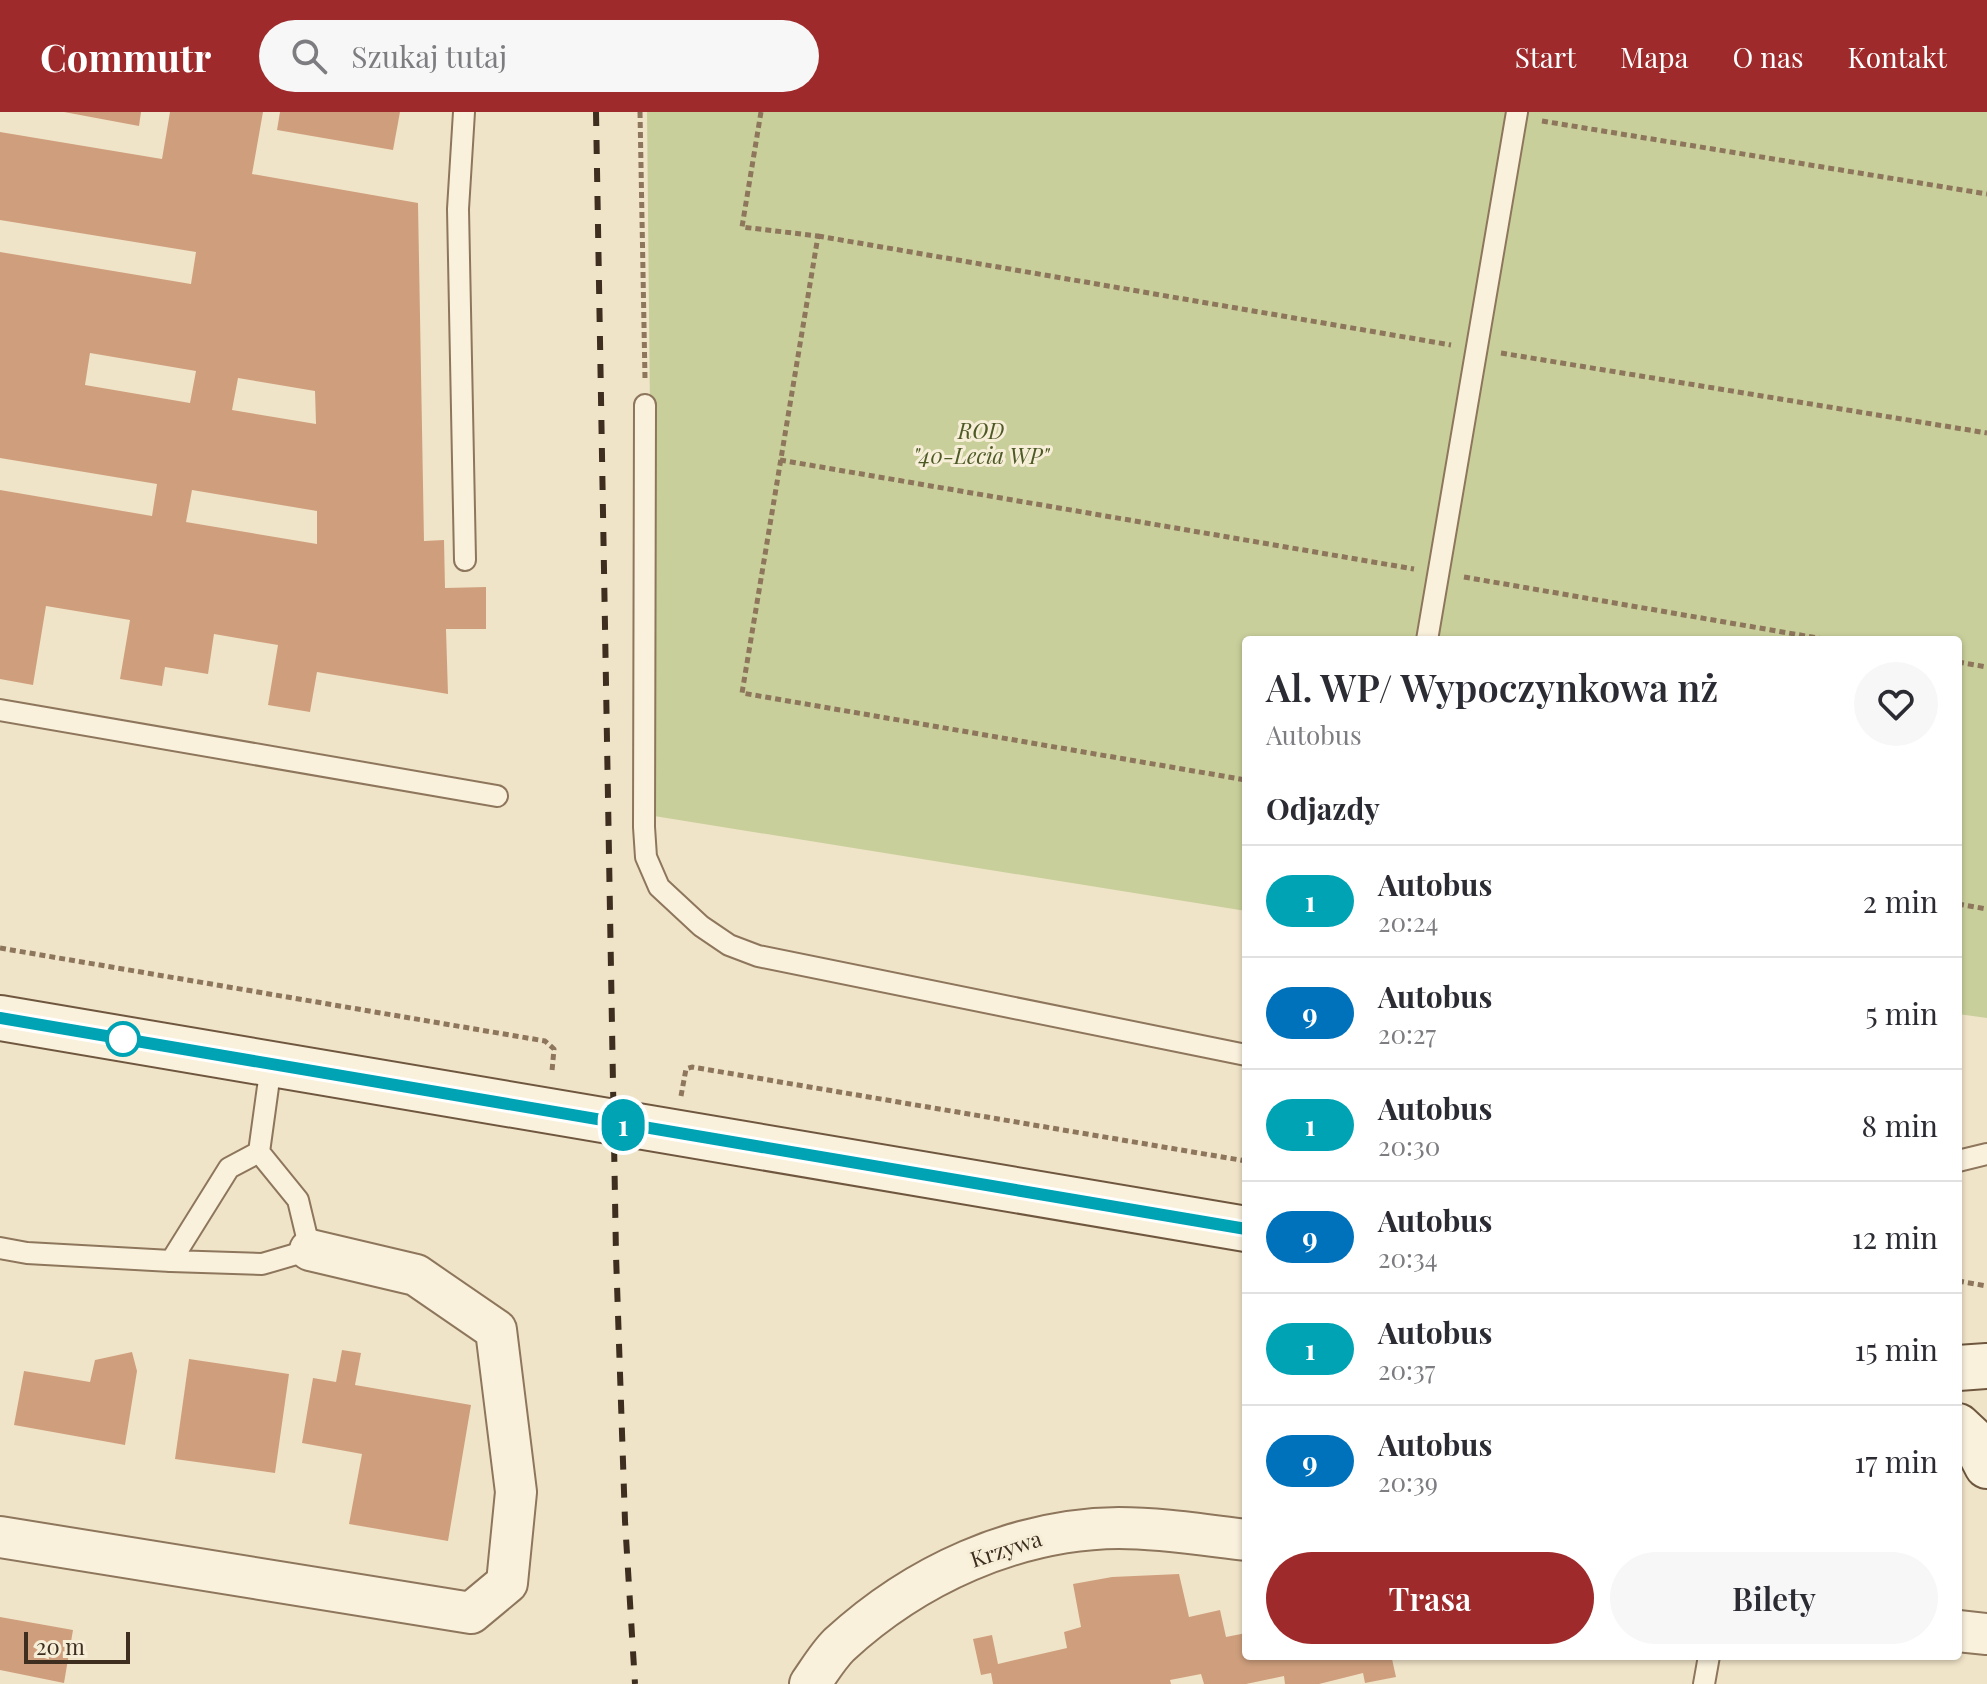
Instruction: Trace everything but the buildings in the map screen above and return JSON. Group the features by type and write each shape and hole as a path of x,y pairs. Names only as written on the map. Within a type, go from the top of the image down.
{"main road":[{"path":"0,1018 1242,1228"},
{"path":"1962,1368 1987,1366"},
{"path":"1987,1416 1984,1442 1987,1465"},
{"path":"1962,1430 1974,1441 1987,1465"}],"street":[{"path":"0,1537 471,1613 507,1583 516,1492 496,1330 416,1275 310,1250"},
{"name":"Krzywa","path":"810,1684 837,1647 888,1606 934,1576 976,1557 1061,1532 1120,1528 1242,1540"},
{"path":"1962,1631 1987,1634"}],"lane":[{"path":"464,112 458,209 465,560"},
{"path":"1428,636 1517,114"},
{"path":"645,405 644,827 646,857 659,887 701,926 729,945 758,956 1242,1054"},
{"path":"0,710 497,796"},
{"path":"0,1248 27,1253 262,1264 310,1250 298,1200 259,1152 271,1065"},
{"path":"171,1261 229,1168 259,1152"},
{"path":"1962,1160 1987,1154"},
{"path":"1704,1684 1708,1660"}],"path":[{"path":"640,112 645,405"},
{"path":"761,112 742,227 818,236 1987,433"},
{"path":"1517,114 1987,194"},
{"path":"818,236 742,693 1242,779"},
{"path":"780,460 1806,636"},
{"path":"1962,663 1987,667"},
{"path":"1962,905 1987,909"},
{"path":"0,948 530,1038 551,1045"},
{"path":"692,1067 1242,1160"},
{"path":"1962,1282 1987,1286"}],"green space":[{"name":"ROD \"40-Lecia WP\"","path":"647,112 1987,112 1987,1018 1962,1015 1962,636 1242,636 1242,910 654,816"}],"railway":[{"path":"596,112 616,1255 625,1521 635,1684"}],"bus line":[{"name":"1","path":"0,1018 1242,1228"}]}
